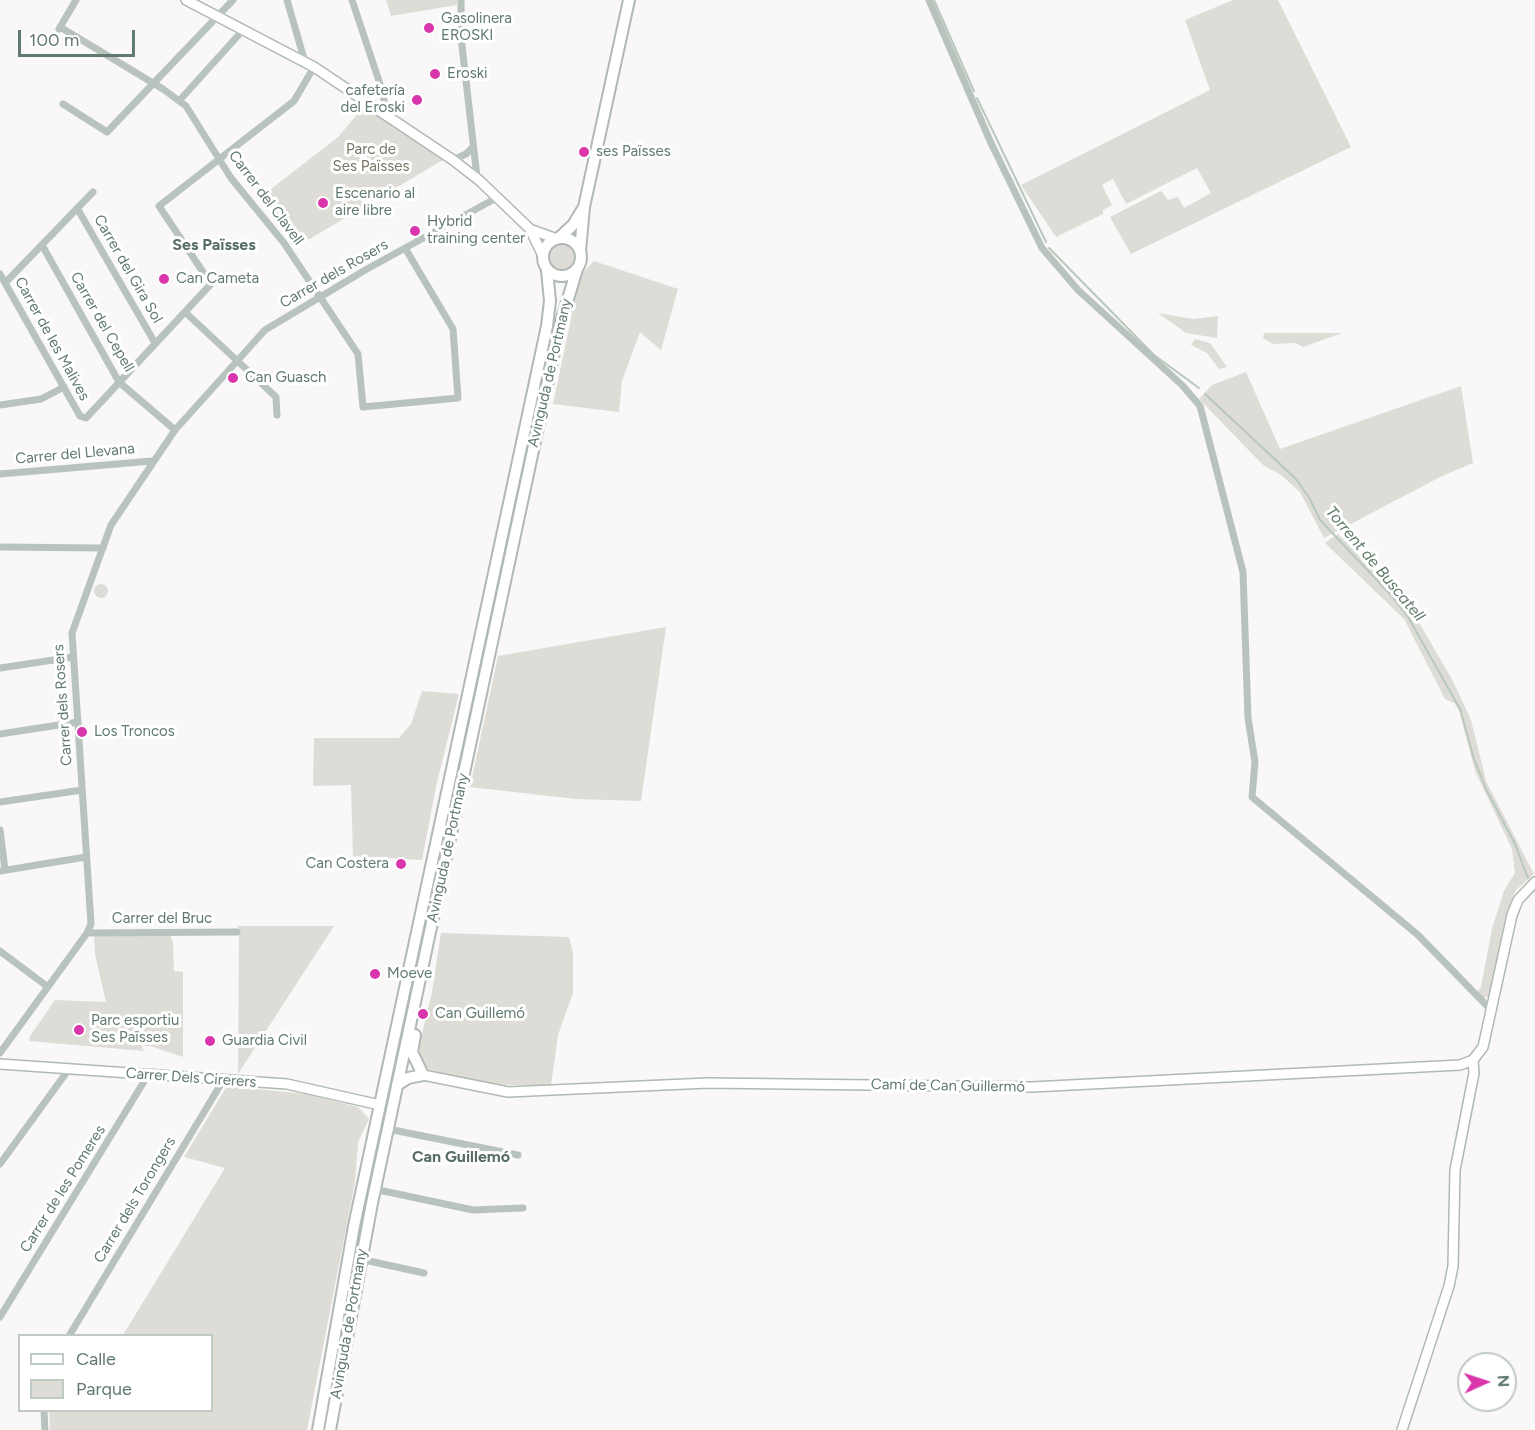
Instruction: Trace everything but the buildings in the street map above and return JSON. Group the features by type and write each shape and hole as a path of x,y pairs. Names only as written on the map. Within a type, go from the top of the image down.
{"main road":[{"path":"579,251 584,207 629,0"},
{"path":"558,238 573,242 581,257 577,269 561,276 547,270 543,256 547,245 573,225 584,207"},
{"name":"Avinguda de Portmany","path":"330,1430 374,1190 556,340 577,269"},
{"name":"Avinguda de Portmany","path":"318,1430 339,1302 547,326 550,301 547,270"},
{"path":"397,1086 408,1078 423,1075 412,1052 431,957 430,928"}],"street":[{"name":"Carrer del Clavell","path":"76,0 59,29 154,84 186,106 219,159 321,297 358,354 363,407 458,398 453,329 405,248"},
{"path":"186,0 309,64 477,177 530,229 543,256"},
{"path":"63,104 107,132 233,0"},
{"path":"119,382 211,284 159,206 294,101 309,64 287,0"},
{"path":"352,0 383,93 386,114"},
{"path":"461,0 461,37 477,177"},
{"path":"929,0 991,143 1042,248 1078,290 1182,385 1200,406 1243,572 1248,718 1255,762 1252,797 1418,935 1492,1011"},
{"path":"179,101 244,29"},
{"path":"453,160 466,154 473,147"},
{"path":"5,283 93,192"},
{"name":"Carrer dels Rosers","path":"87,933 91,924 72,633 111,525 152,460 175,430 265,330 405,248 498,197"},
{"name":"Carrer del Gira Sol","path":"77,208 155,343"},
{"path":"530,229 558,238"},
{"name":"Carrer del Cepell","path":"42,245 119,382 175,430"},
{"name":"Carrer de les Malives","path":"0,274 80,416 86,418 119,382"},
{"path":"184,312 276,397 278,415"},
{"path":"0,405 41,399 64,387"},
{"name":"Carrer del Llevana","path":"0,474 152,460"},
{"path":"0,547 103,548"},
{"path":"0,668 73,657"},
{"path":"0,734 78,722"},
{"path":"0,802 82,790"},
{"path":"0,830 3,871 86,857"},
{"path":"1402,1430 1449,1286 1453,1266 1455,1170 1474,1073 1473,1060 1482,1047 1492,1011 1512,915 1518,900 1535,882"},
{"name":"Carrer del Bruc","path":"87,933 237,932"},
{"path":"0,1053 87,933"},
{"path":"0,951 48,987"},
{"name":"Camí de Can Guillermó","path":"423,1075 508,1092 708,1083 1032,1087 1460,1065 1473,1060"},
{"name":"Carrer Dels Cirerers","path":"0,1064 287,1084 381,1105"},
{"path":"0,1164 69,1069"},
{"name":"Carrer de les Pomeres","path":"0,1317 148,1075"},
{"name":"Carrer dels Torongers","path":"70,1334 224,1079"},
{"path":"388,1130 518,1155"},
{"path":"374,1190 473,1210 523,1208"},
{"path":"360,1259 424,1273"},
{"path":"44,1412 45,1430"}],"green space":[{"path":"386,0 457,0 457,5 391,16"},
{"path":"1233,0 1278,0 1351,147 1131,254 1110,217 1161,191 1168,200 1178,197 1184,208 1211,193 1197,168 1126,204 1113,179 1102,185 1112,205 1103,210 1103,214 1056,237 1021,185 1210,90 1185,20"},
{"name":"Parc de Ses Païsses","path":"364,106 443,160 296,247 289,236 290,231 262,196 338,137"},
{"path":"561,243 571,247 575,257 571,267 561,271 551,267 547,257 551,247"},
{"path":"594,261 678,289 661,350 640,332 622,381 619,412 553,404 580,276"},
{"path":"1158,313 1193,319 1218,316 1217,338 1186,333"},
{"path":"1264,333 1342,333 1303,347 1295,343 1273,344 1263,338"},
{"path":"1195,339 1210,343 1227,367 1219,369 1207,353 1191,345"},
{"path":"1246,372 1280,449 1461,386 1473,463 1442,476 1324,538 1300,492 1281,475 1263,465 1199,399 1212,385"},
{"path":"1338,534 1413,612 1453,681 1471,720 1486,781 1534,874 1516,890 1510,903 1489,997 1483,998 1477,992 1481,987 1492,929 1504,891 1515,873 1512,849 1475,771 1459,710 1454,703 1445,699 1404,619 1325,543"},
{"path":"98,584 104,584 108,591 104,598 98,598 94,594 94,588"},
{"path":"666,627 641,801 576,799 470,787 498,656"},
{"path":"422,691 459,694 437,782 422,860 353,856 351,785 313,786 314,738 399,738 411,724"},
{"path":"237,926 334,926 238,1074 239,929"},
{"path":"94,930 169,930 173,943 174,971 183,972 183,1057 141,1045 144,1051 29,1041 30,1036 55,1000 106,1002 95,954"},
{"path":"441,933 569,937 573,953 573,993 558,1035 551,1085 507,1085 467,1080 427,1069 421,1058 419,1046 432,992"},
{"path":"227,1086 306,1094 358,1107 369,1119 358,1142 355,1182 307,1430 50,1430 49,1412 213,1412 213,1334 124,1334 225,1168 184,1157"}],"waterway":[{"name":"Torrent de Buscatell","path":"934,0 974,91"},
{"name":"Torrent de Buscatell","path":"977,98 1046,242"},
{"name":"Torrent de Buscatell","path":"1049,248 1154,355 1199,388"},
{"name":"Torrent de Buscatell","path":"1205,394 1296,479 1310,499 1320,520 1391,595 1408,617 1460,709 1474,759 1486,789 1515,844 1528,878"}],"place":[{"name":"Gasolinera EROSKI","path":"429,28"},
{"name":"Eroski","path":"435,74"},
{"name":"cafetería del Eroski","path":"417,100"},
{"name":"ses Païsses","path":"584,152"},
{"name":"Escenario al aire libre","path":"323,203"},
{"name":"Hybrid training center","path":"415,231"},
{"name":"Can Cameta","path":"164,279"},
{"name":"Can Guasch","path":"233,378"},
{"name":"Los Troncos","path":"82,732"},
{"name":"Can Costera","path":"401,864"},
{"name":"Moeve","path":"375,974"},
{"name":"Can Guillemó","path":"423,1014"},
{"name":"Parc esportiu Ses Païsses","path":"79,1030"},
{"name":"Guardia Civil","path":"210,1041"}],"district":[{"name":"Ses Païsses","path":"214,245"},
{"name":"Can Guillemó","path":"461,1157"}]}
